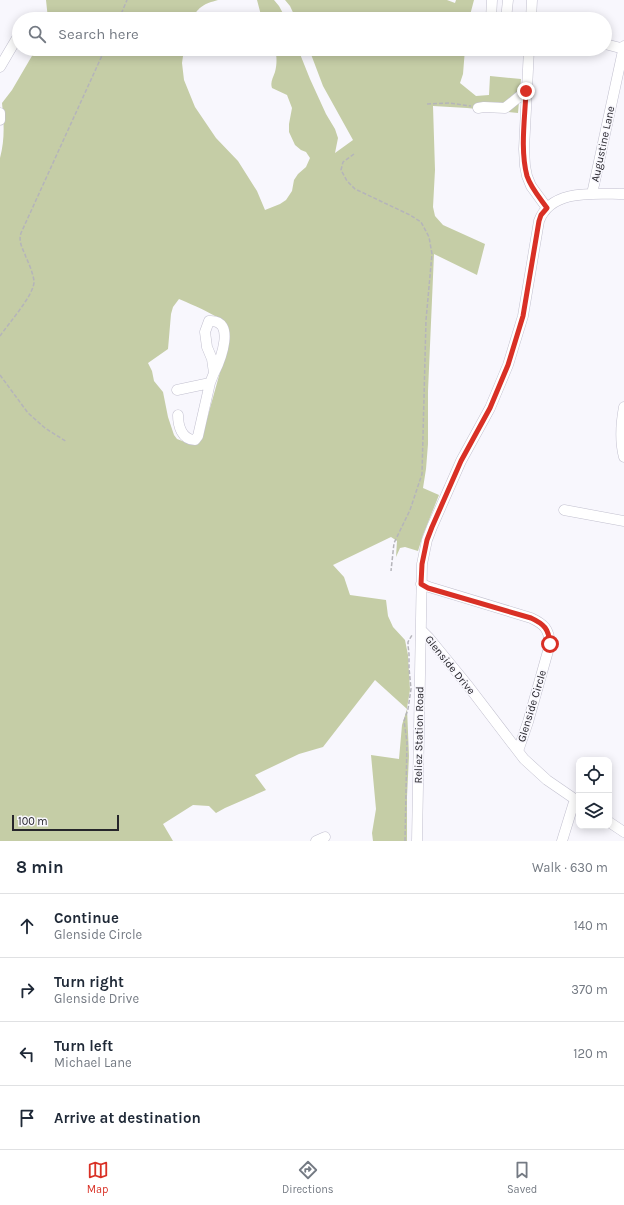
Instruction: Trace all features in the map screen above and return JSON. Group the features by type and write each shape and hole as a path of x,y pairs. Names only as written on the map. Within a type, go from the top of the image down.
{"street":[{"path":"492,0 492,12"},
{"path":"507,12 508,0"},
{"path":"531,12 532,0"},
{"path":"612,45 624,48"},
{"path":"0,66 12,46"},
{"name":"Augustine Lane","path":"592,194 624,48"},
{"path":"528,56 524,149 525,166 531,186 547,208 557,200 563,198 592,194 624,194"},
{"path":"478,108 505,108 526,91"},
{"path":"0,113 0,120"},
{"name":"Glenside Drive","path":"547,208 541,215 539,221 523,316 508,365 490,408 461,461 427,540 422,564 417,631 429,638 532,767 547,780 576,799"},
{"path":"178,415 178,423 182,433 191,440 195,440 198,436 210,383 214,373"},
{"path":"177,390 210,383"},
{"path":"623,452 622,416 624,407"},
{"path":"564,510 624,521"},
{"name":"Glenside Circle","path":"421,584 428,588 531,618 545,626 549,633 550,644 528,722 518,751"},
{"name":"Reliez Station Road","path":"417,631 417,841"},
{"path":"562,841 576,803"},
{"path":"612,824 624,832"}],"path":[{"path":"122,12 127,0"},
{"path":"0,336 30,295 34,287 34,280 21,244 21,233 102,56"},
{"path":"427,104 462,104 478,108"},
{"path":"354,154 343,162 341,170 347,181 355,189 410,215 421,222 429,237 432,254 426,320 422,474 410,510 394,543 391,571"},
{"path":"0,375 28,413 45,428 67,442"},
{"path":"405,841 407,742 404,721 408,709 411,689 408,642 417,631"}],"green space":[{"path":"46,0 218,0 202,6 196,12 47,12"},
{"path":"257,0 274,0 282,12 260,12"},
{"path":"285,0 447,0 455,3 456,0 474,0 471,12 293,12"},
{"path":"32,56 183,56 182,63 184,80 195,107 216,138 238,161 257,191 265,210 286,200 292,191 294,180 306,167 310,158 306,152 295,145 289,132 292,108 287,95 272,88 271,86 275,72 276,56 301,56 326,114 335,129 338,138 335,153 353,140 323,86 312,56 464,56 463,74 460,83 476,96 489,95 490,76 521,79 518,113 433,106 435,170 433,207 435,216 443,225 485,244 477,275 434,254 428,391 428,444 423,488 439,495 418,551 405,547 400,548 396,557 397,541 391,537 333,565 344,577 350,595 386,600 388,616 393,627 405,640 408,655 410,690 407,708 409,756 407,841 373,841 372,833 376,809 371,755 399,759 402,725 407,709 375,680 323,747 299,754 255,775 266,790 216,813 209,806 193,805 163,824 173,841 0,841 0,158 4,131 2,103 12,90","holes":["179,299 209,312 225,323 224,358 203,433 190,444 177,439 174,435 168,417 163,392 154,381 152,371 148,363 168,349 171,314 173,307"]}],"route":[{"path":"526,91 524,149 525,166 531,186 547,208 541,215 539,221 523,316 508,365 501,385 461,461 432,527 424,551 421,584 428,588 531,618 545,626 549,633 550,644"}]}
